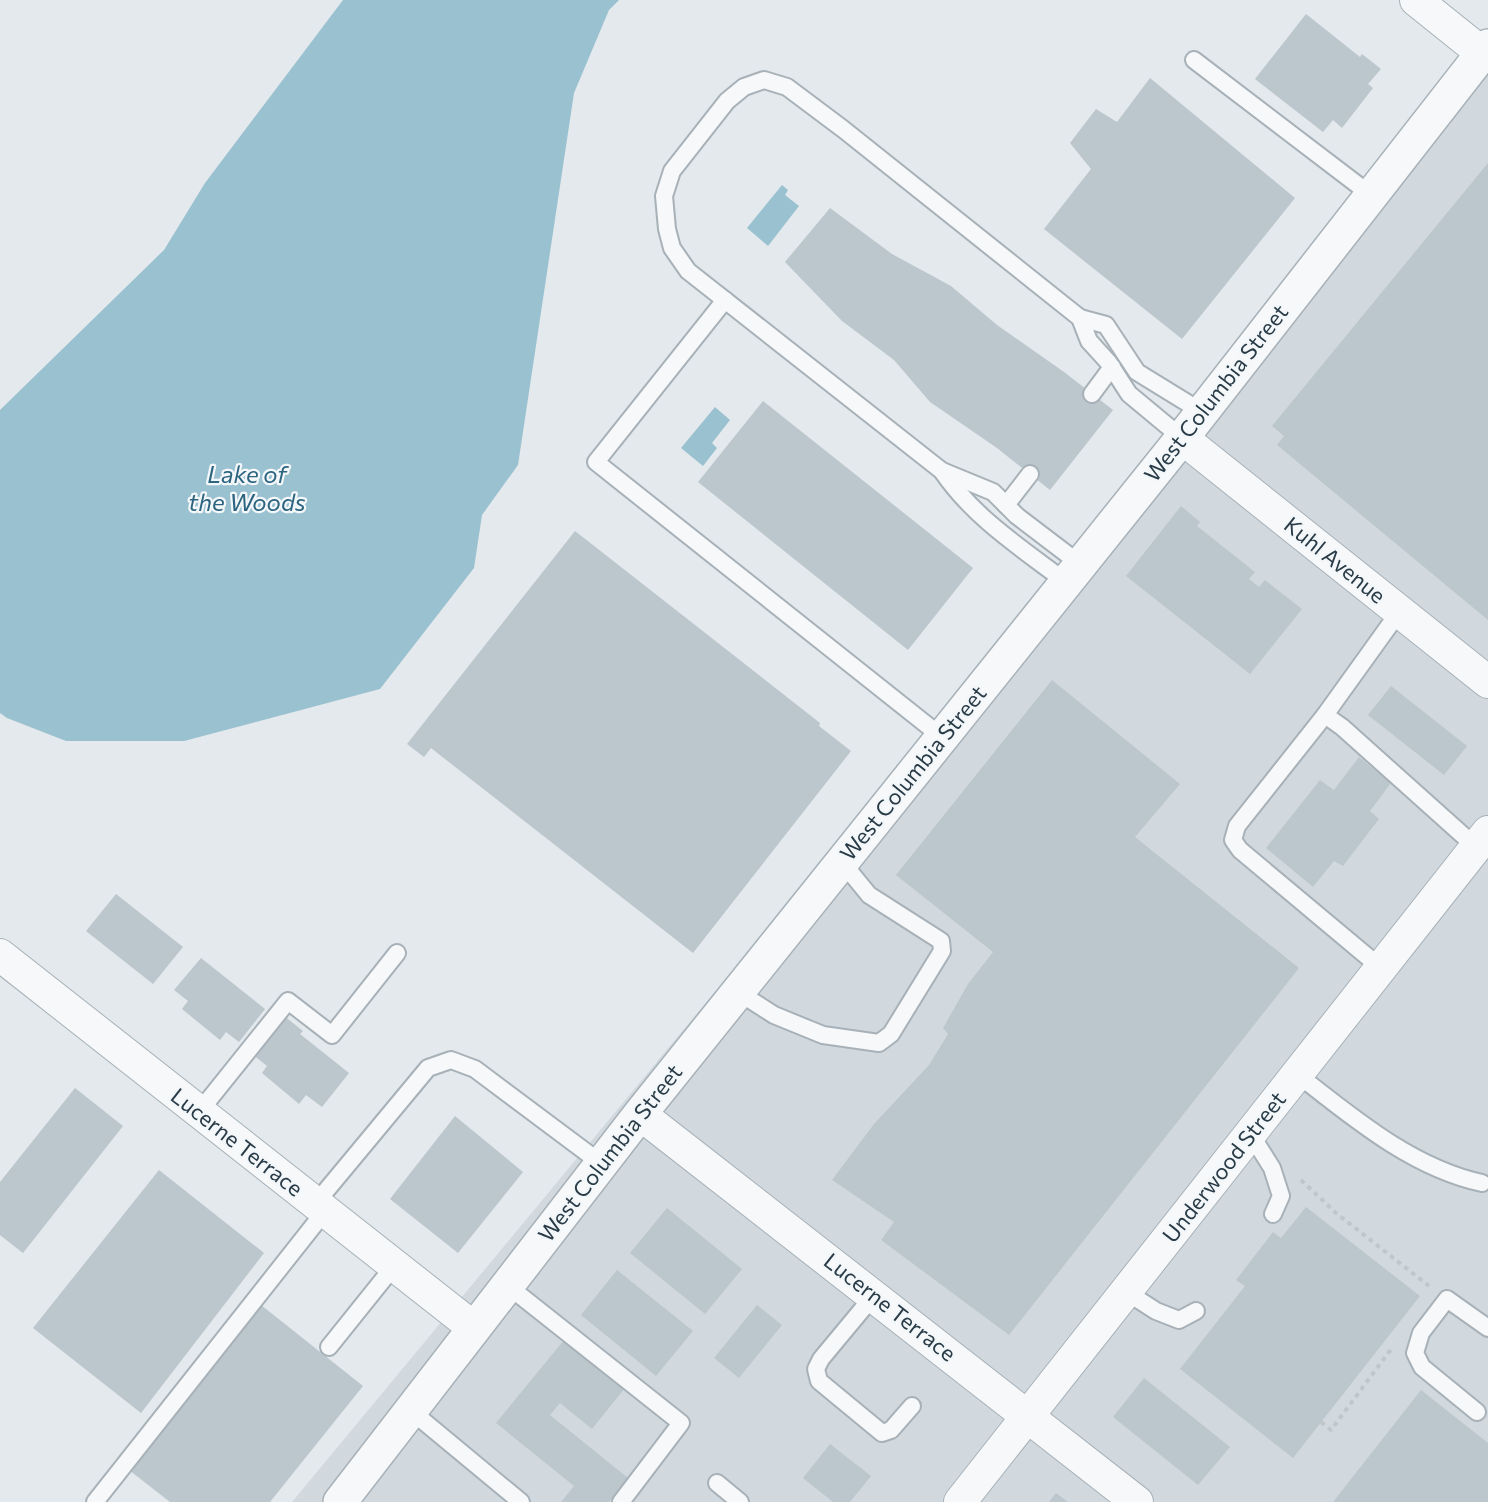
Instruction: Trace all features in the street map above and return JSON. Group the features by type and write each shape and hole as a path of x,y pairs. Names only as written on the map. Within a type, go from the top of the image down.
{"street":[{"path":"1416,0 1486,48"},
{"name":"West Columbia Street","path":"340,1502 640,1114 1182,438 1486,48"},
{"name":"Kuhl Avenue","path":"1182,438 1488,682"},
{"name":"Underwood Street","path":"960,1502 1482,839"},
{"name":"Lucerne Terrace","path":"0,955 474,1328"},
{"name":"Lucerne Terrace","path":"640,1114 875,1294 1137,1502"}],"lane":[{"path":"1194,60 1371,195"},
{"path":"1073,573 993,492 942,471 688,271 672,248 664,196 672,171 727,101 744,87 764,81 788,87 1080,318 1106,325 1137,372 1202,412"},
{"path":"725,300 596,462 942,737"},
{"path":"1080,318 1089,341 1112,367 1129,394 1182,438"},
{"path":"1092,394 1112,367"},
{"path":"942,471 960,498 1000,533 1073,573"},
{"path":"1006,505 1030,474"},
{"path":"1381,968 1240,850 1233,840 1237,826 1325,715 1399,612"},
{"path":"1325,715 1482,839"},
{"path":"738,992 774,1015 823,1035 879,1043 891,1034 942,951 941,941 869,895 842,862"},
{"path":"199,1112 288,1001 332,1035 397,953"},
{"path":"95,1502 428,1068 452,1060 475,1069 602,1164"},
{"path":"1297,1074 1357,1120 1414,1156 1455,1177 1482,1183"},
{"path":"1250,1133 1272,1168 1281,1196 1273,1214"},
{"path":"329,1347 394,1266"},
{"path":"507,1286 681,1423 621,1502"},
{"path":"1125,1291 1156,1311 1179,1320 1196,1311"},
{"path":"875,1294 821,1359 816,1369 819,1381 882,1433 891,1430 912,1406"},
{"path":"1477,1412 1422,1367 1415,1353 1421,1332 1447,1299 1488,1328"},
{"path":"410,1410 521,1502"},
{"path":"717,1484 740,1502"}],"path":[{"path":"1294,1175 1336,1213 1435,1291"},
{"path":"1322,1422 1331,1430 1394,1346"}],"shaded area":[{"path":"1488,59 1488,1502 292,1502"}],"water":[{"name":"Lake of the Woods","path":"343,0 619,0 609,10 574,93 518,465 482,515 474,568 380,689 184,741 66,741 7,718 0,713 0,410 164,250 205,183"},
{"path":"782,185 788,190 785,195 799,206 768,246 747,228"},
{"path":"715,407 730,420 712,443 717,448 703,466 681,448"}],"building":[{"path":"1306,14 1360,57 1362,54 1381,69 1368,84 1373,88 1342,128 1333,120 1323,132 1255,79"},
{"path":"1150,78 1295,198 1182,339 1044,229 1091,169 1070,143 1096,109 1117,122"},
{"path":"1488,163 1488,620 1277,445 1284,436 1272,426"},
{"path":"830,208 892,254 951,286 997,325 1113,410 1050,490 997,448 930,402 894,360 842,321 785,262"},
{"path":"763,401 973,568 908,650 698,482"},
{"path":"1181,506 1200,522 1197,526 1255,572 1249,579 1259,587 1265,580 1302,609 1250,674 1126,576"},
{"path":"575,531 820,723 819,726 851,751 693,953 431,748 424,757 407,744"},
{"path":"1052,680 1180,784 1135,837 1299,968 1009,1335 881,1240 894,1222 832,1180 874,1124 929,1065 948,1034 943,1028 968,984 993,952 896,875"},
{"path":"1391,686 1467,746 1444,775 1368,715"},
{"path":"1359,757 1391,783 1370,811 1379,819 1343,866 1334,861 1313,887 1266,848 1320,780 1334,790"},
{"path":"116,894 183,947 153,984 86,931"},
{"path":"201,958 265,1009 239,1042 226,1032 220,1040 182,1009 188,1001 174,990"},
{"path":"283,1015 303,1031 300,1034 349,1073 322,1107 306,1095 299,1104 262,1073 267,1066 252,1054"},
{"path":"75,1088 123,1126 23,1253 0,1235 0,1182"},
{"path":"455,1116 523,1172 458,1253 390,1199"},
{"path":"159,1170 264,1253 141,1413 33,1328"},
{"path":"1306,1207 1420,1296 1293,1458 1180,1369 1245,1286 1236,1280 1273,1232 1281,1238"},
{"path":"667,1208 742,1269 705,1314 630,1253"},
{"path":"617,1270 693,1331 656,1376 581,1315"},
{"path":"261,1305 363,1386 270,1502 170,1502 129,1470"},
{"path":"757,1305 782,1325 739,1378 714,1358"},
{"path":"569,1334 629,1383 592,1429 560,1403 550,1415 628,1478 609,1502 561,1502 574,1486 496,1423"},
{"path":"1144,1378 1230,1447 1198,1485 1113,1417"},
{"path":"1421,1390 1488,1443 1488,1502 1333,1502"},
{"path":"830,1444 871,1476 850,1502 833,1502 803,1478"},
{"path":"1056,1493 1068,1502 1049,1502"}]}
